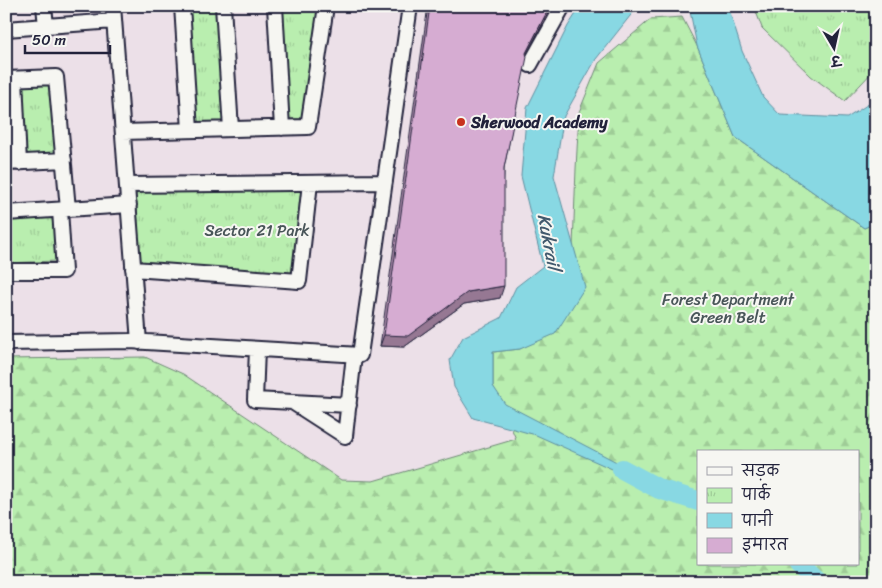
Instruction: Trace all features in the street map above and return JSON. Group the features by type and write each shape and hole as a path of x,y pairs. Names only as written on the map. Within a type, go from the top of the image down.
{"street":[{"path":"44,6 46,26"},
{"path":"113,6 139,342"},
{"path":"182,6 190,130"},
{"path":"223,6 231,129"},
{"path":"275,6 282,128"},
{"path":"123,132 308,127 326,6"},
{"path":"6,343 139,342 360,356 410,6"},
{"path":"530,65 563,6"},
{"path":"6,29 114,21"},
{"path":"6,271 64,271 64,160 56,76 10,79 12,163 64,160"},
{"path":"127,185 385,182"},
{"path":"133,270 299,281 310,183"},
{"path":"6,213 128,205"},
{"path":"257,349 255,400 349,405"},
{"path":"293,402 346,436 354,355"}],"green space":[{"path":"189,6 218,6 226,123 197,125"},
{"path":"281,6 320,6 304,119 287,119"},
{"path":"754,6 876,6 876,68 845,101 811,76 762,28"},
{"name":"Forest Department Green Belt","path":"682,17 697,46 735,137 864,228 876,223 876,582 6,582 6,359 145,357 183,374 341,480 373,481 516,439 493,386 493,352 520,349 584,287 573,246 579,112 599,63 651,19"},
{"path":"50,82 55,154 24,156 19,84"},
{"name":"Sector 21 Park","path":"302,189 293,274 140,263 136,192"},
{"path":"53,217 56,261 6,263 6,220"}],"water":[{"path":"581,6 638,6 596,59 564,116 554,176 585,287 555,334 520,349 493,352 493,386 505,404 634,471 646,482 630,477 536,435 473,418 454,387 450,360 463,337 501,318 516,287 543,266 521,176 527,108 568,26"},
{"path":"689,6 728,6 742,51 763,97 780,115 847,118 870,103 876,96 876,223 864,228 735,137 697,46"}],"building":[{"name":"Sherwood Academy","path":"430,6 550,6 526,53 527,57 504,168 504,286 468,292 408,336 384,335"}],"waterway":[{"name":"Kukrail","path":"622,469 659,489 697,501"},
{"name":"Kukrail","path":"800,566 817,582"}],"place":[{"name":"Sherwood Academy","path":"461,122"}]}
